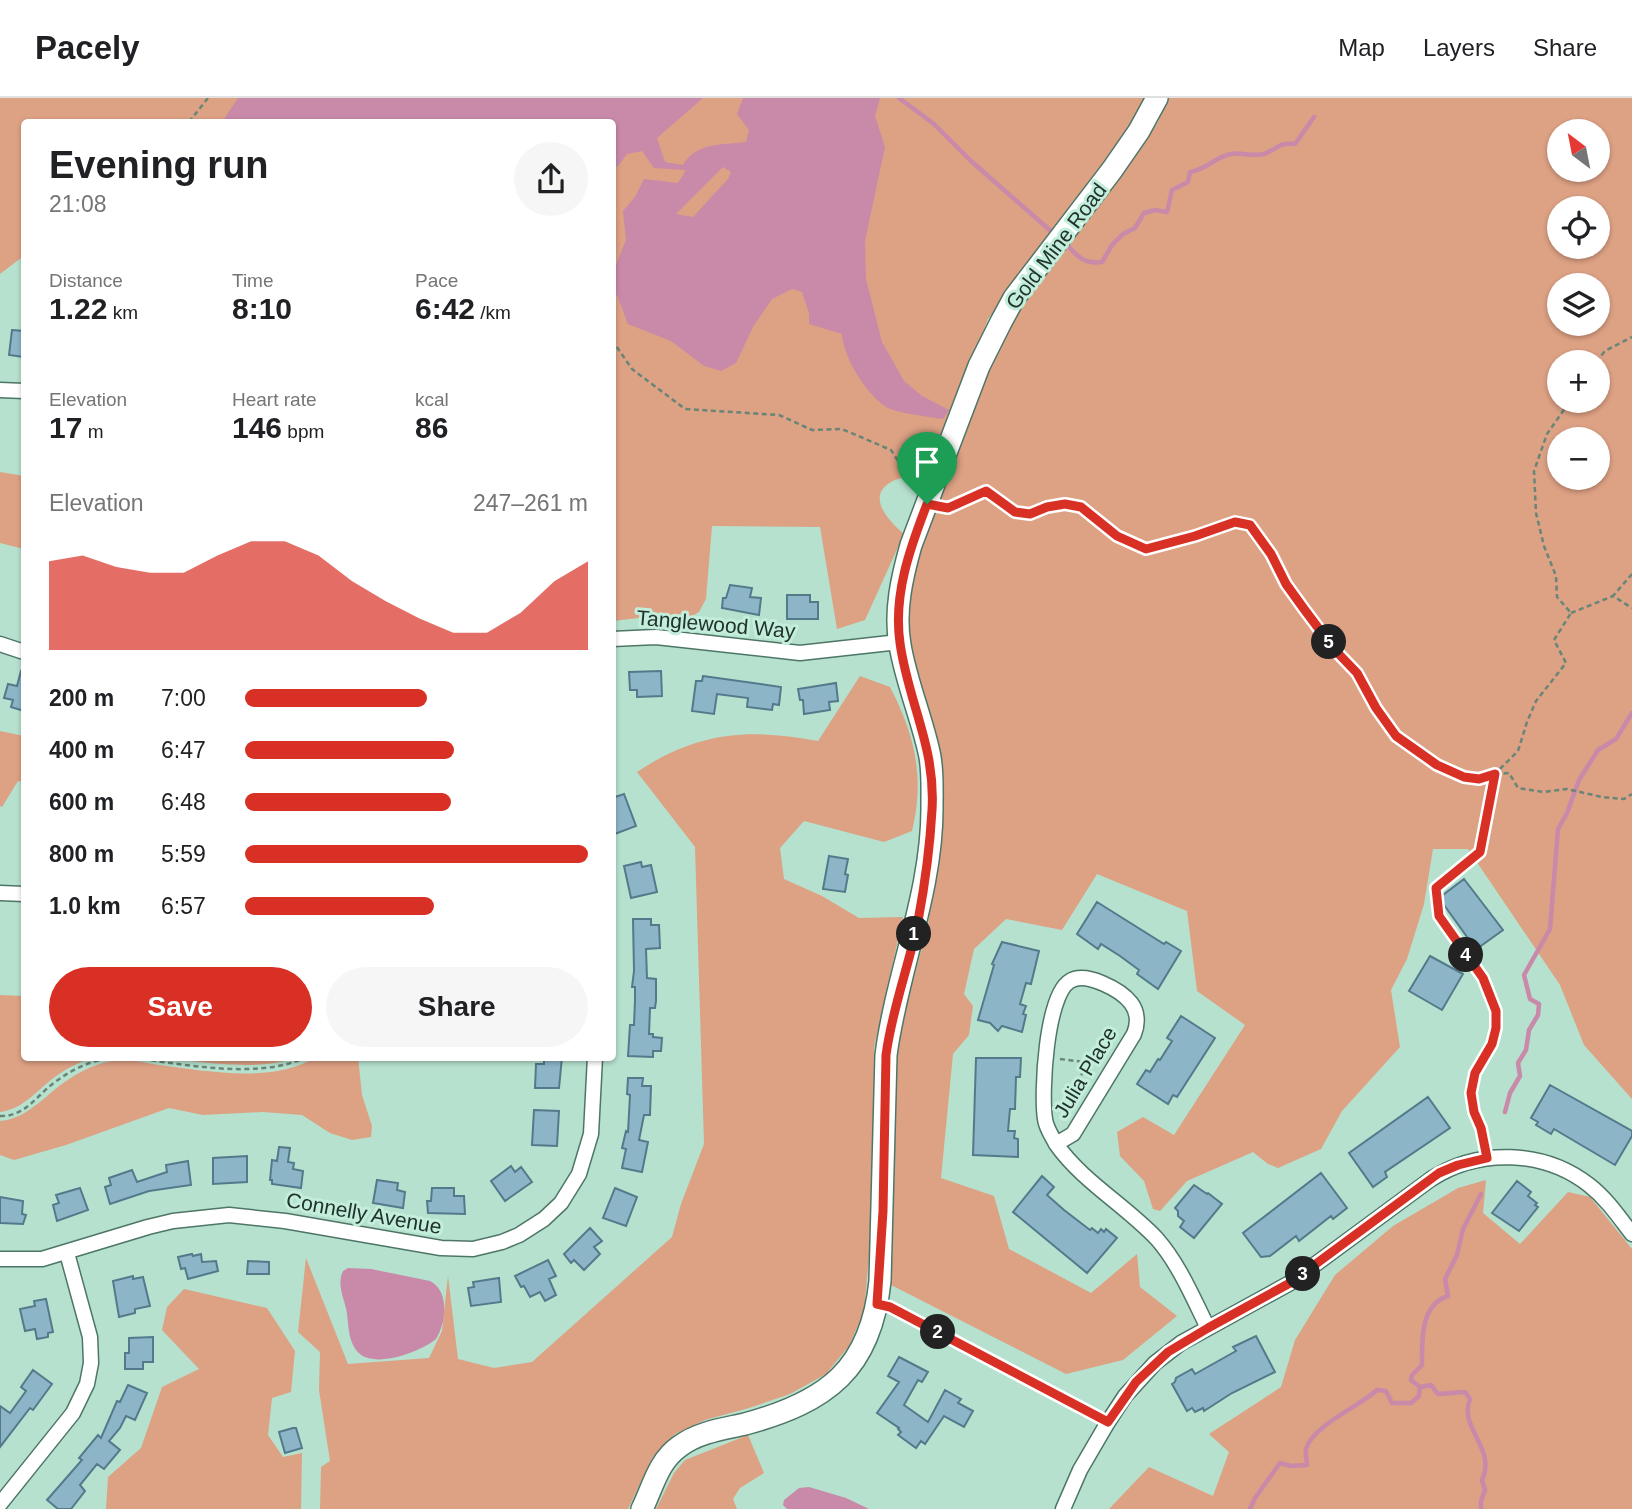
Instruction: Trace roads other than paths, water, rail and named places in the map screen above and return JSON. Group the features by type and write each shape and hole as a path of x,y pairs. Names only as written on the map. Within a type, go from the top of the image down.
{"street":[{"name":"Gold Mine Road","path":"642,1509 659,1469 680,1446 699,1436 763,1419 814,1399 836,1382 862,1348 869,1334 877,1304 889,1029 918,921 932,807 930,755 900,642 899,614 903,577 911,545 979,366 1014,298 1112,170 1139,131 1157,98"},
{"path":"0,390 21,391"},
{"name":"Tanglewood Way","path":"616,639 656,636 800,653 900,642"},
{"path":"0,644 21,651"},
{"path":"0,893 21,894"},
{"name":"Julia Place","path":"1056,1144 1073,1134 1137,1025 1135,1012 1129,1001 1089,977 1074,979 1064,985 1051,1016 1046,1063 1045,1116 1056,1144 1074,1167 1161,1244 1208,1328"},
{"name":"Connelly Avenue","path":"0,1259 42,1259 173,1221 229,1215 285,1221 441,1248 473,1249 502,1242 544,1219 561,1203 579,1174 592,1134 596,1061"},
{"path":"1063,1509 1080,1470 1125,1396 1168,1352 1290,1283 1439,1173 1487,1158 1529,1159 1571,1174 1603,1198 1632,1234"},
{"path":"0,1504 73,1413 87,1384 91,1363 90,1336 67,1253"}],"lane":[{"path":"1439,916 1483,978 1496,1011 1492,1044 1475,1073 1471,1093 1487,1158"}],"waterway":[{"path":"899,98 934,124 971,161 1052,232"},
{"path":"1069,247 1084,260 1102,262 1112,245 1123,234 1135,228 1144,213 1155,210 1167,212 1172,190 1188,182 1190,172 1231,154 1260,155 1281,145 1295,144 1314,117"},
{"path":"1505,1112 1510,1093 1520,1076 1518,1063 1526,1050 1529,1030 1538,1015 1539,1004 1530,999 1524,975 1550,929 1558,829 1579,780 1598,750 1616,739 1632,713"},
{"path":"1250,1509 1280,1463 1291,1466 1307,1465 1306,1449 1317,1432 1377,1390 1386,1391 1392,1403 1411,1403 1419,1396 1420,1387 1411,1380 1412,1375 1422,1365 1424,1324 1432,1307 1448,1296 1445,1279 1457,1255 1463,1229 1481,1194"},
{"path":"1420,1387 1431,1385 1438,1394 1465,1392 1470,1399 1469,1419 1485,1458 1482,1480 1485,1490 1481,1509"}]}
